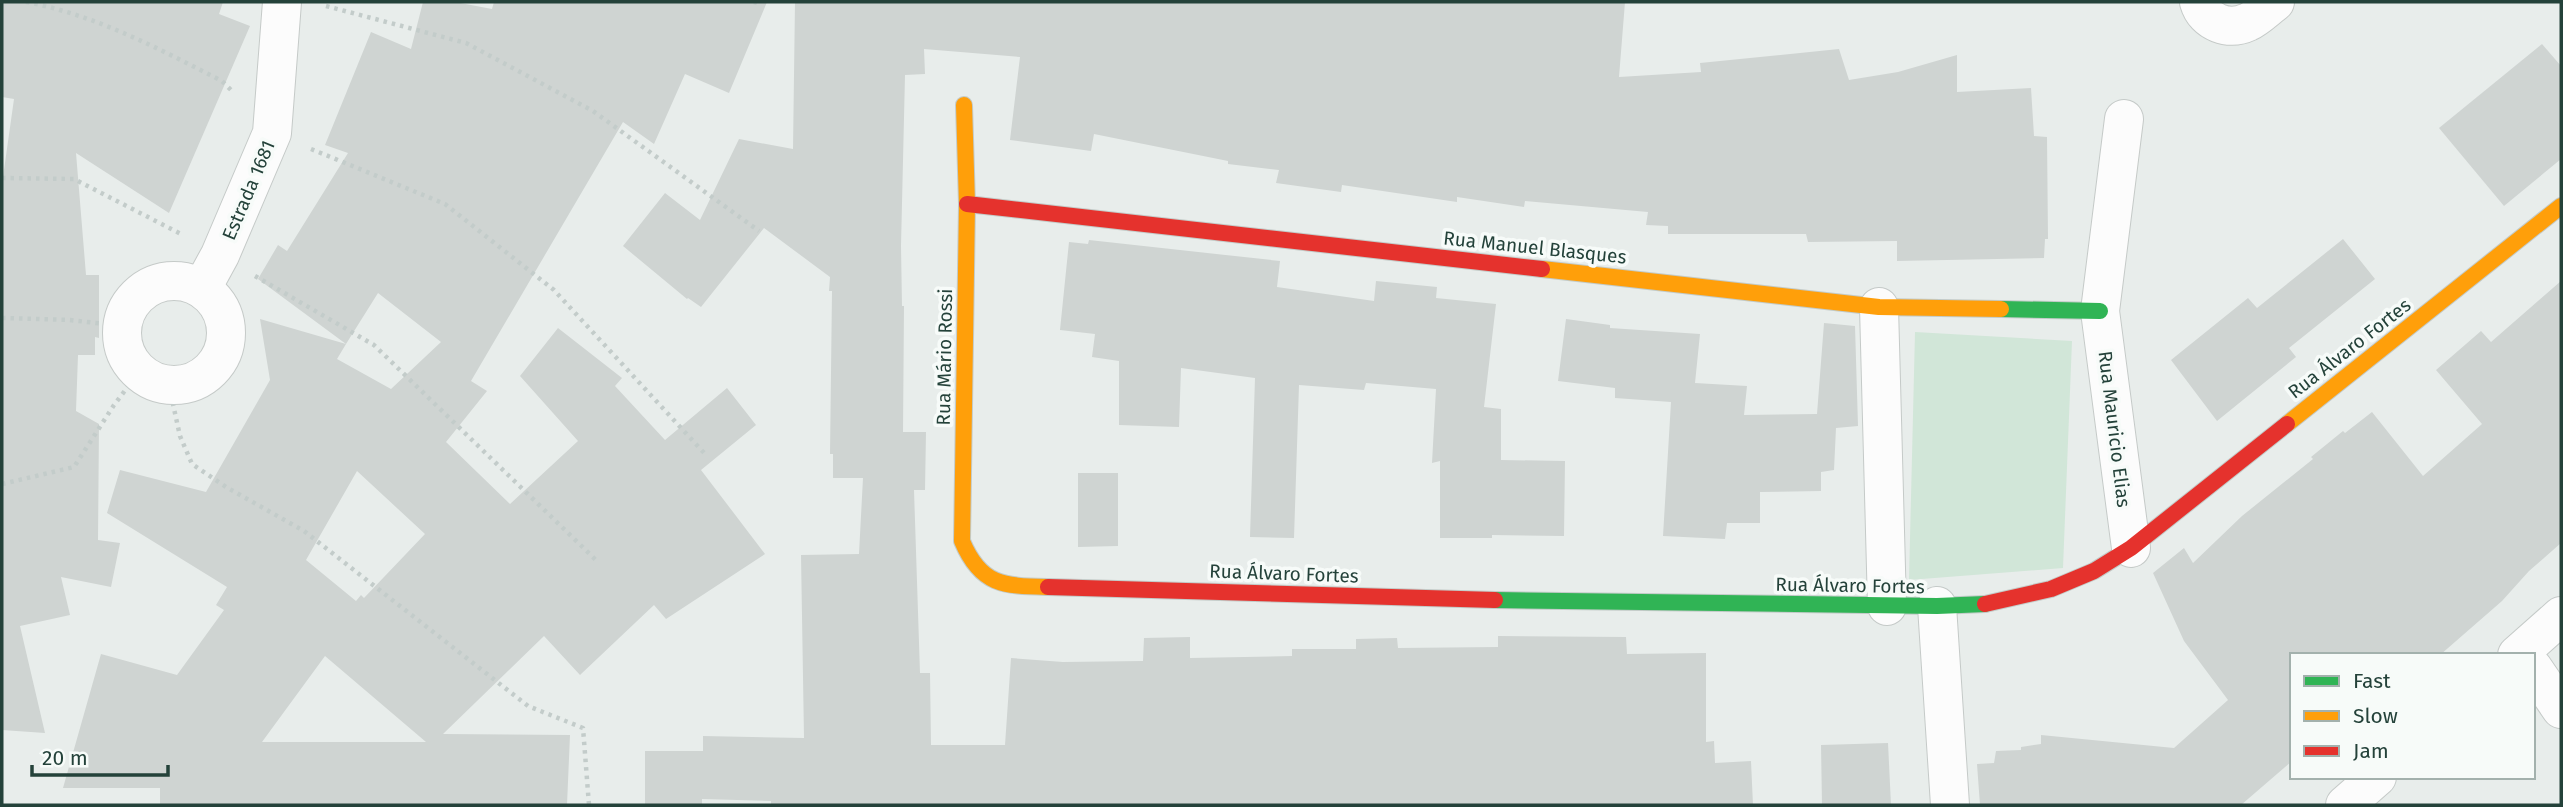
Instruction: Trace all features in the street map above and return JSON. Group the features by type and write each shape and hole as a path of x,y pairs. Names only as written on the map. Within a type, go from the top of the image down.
{"street":[{"name":"Estrada 1681","path":"202,288 220,255 272,133 282,2"},
{"path":"2199,2 2209,19 2228,27 2249,22 2275,2"},
{"name":"Rua Mário Rossi","path":"964,105 967,204 962,541 970,563 986,576 1008,586"},
{"name":"Rua Mauricio Elias","path":"2124,119 2100,311 2131,548"},
{"name":"Rua Manuel Blasques","path":"967,204 1879,307 2100,311"},
{"name":"Rua Álvaro Fortes","path":"1008,586 1576,602 1887,607 1988,604 2051,589 2095,571 2131,548 2561,206"},
{"path":"169,281 186,282 202,288 215,300 224,315 227,332 224,350 216,366 204,377 187,385 154,379 128,359 122,343 122,326 133,302 152,285 169,281"},
{"path":"1879,307 1887,607"},
{"path":"1937,607 1950,805"},
{"path":"2528,653 2561,616"},
{"path":"2535,672 2561,709"},
{"path":"2345,805 2375,779"}],"path":[{"path":"26,2 53,7 130,34 222,81 272,133 445,204 554,290 706,455"},
{"path":"321,5 466,43 593,111 759,230"},
{"path":"2,178 74,180 220,255 374,345 598,562"},
{"path":"2,318 70,320 122,326"},
{"path":"2,484 74,467 114,405 154,379 192,464 226,487 304,531 528,706 583,728 589,805"}],"green space":[{"path":"1915,332 2072,341 2063,568 1909,580"}],"building":[{"path":"2,2 223,2 219,14 250,26 169,213 76,153 86,275 99,275 99,338 95,337 95,355 78,355 76,411 99,424 98,540 120,543 111,587 61,577 70,615 20,626 45,733 2,730 2,184 14,99 2,97"},
{"path":"423,2 455,2 492,9 494,2 767,2 729,93 685,74 654,144 623,122 471,381 487,391 446,442 510,504 578,441 520,376 558,328 622,378 615,386 665,440 727,388 756,425 701,470 765,554 666,619 654,605 580,675 544,636 443,734 570,735 567,805 160,805 160,788 63,788 101,654 177,675 224,610 216,605 227,587 107,513 120,470 206,492 270,380 260,319 346,344 258,279 278,245 287,251 348,153 325,145 371,32 411,49","holes":["378,293 441,342 391,389 337,359","357,471 425,534 364,598 361,595 356,601 306,560","325,656 426,742 262,742"]},
{"path":"795,2 1625,2 1619,77 1701,72 1700,63 1839,49 1849,80 1898,72 1957,55 1957,92 2031,88 2034,136 2047,137 2048,239 2045,239 2044,258 1897,261 1897,241 1808,242 1806,234 1668,234 1668,226 1646,225 1648,212 1525,201 1524,207 1457,197 1457,202 1342,185 1341,192 1276,183 1279,170 1228,164 1228,161 1094,134 1091,151 1010,140 1020,57 924,49 925,74 905,75 901,246 904,306 903,432 926,432 925,490 914,490 920,673 930,673 931,745 1005,745 1011,658 1063,662 1143,661 1144,638 1190,637 1190,658 1292,656 1292,649 1356,649 1356,639 1397,638 1398,648 1498,647 1498,636 1626,637 1627,654 1706,653 1706,742 1714,741 1715,763 1751,761 1753,805 771,805 771,801 702,799 702,805 645,805 645,751 703,751 703,736 804,738 801,555 859,554 863,478 833,478 833,454 830,454 830,277 764,228 701,307 687,299 623,246 665,193 700,220 739,139 793,149"},
{"path":"2542,44 2561,66 2561,159 2504,206 2439,128"},
{"path":"2343,239 2375,279 2289,348 2296,357 2217,421 2171,360 2248,298 2257,308"},
{"path":"1089,240 1280,261 1277,287 1374,301 1376,281 1437,287 1436,298 1496,304 1484,407 1501,409 1501,460 1565,461 1564,536 1492,535 1492,538 1440,538 1440,461 1432,463 1436,389 1366,383 1364,390 1299,385 1294,538 1250,537 1255,378 1181,368 1179,427 1119,425 1119,361 1092,357 1095,334 1060,330 1069,242 1088,244"},
{"path":"2561,281 2561,543 2529,571 2502,601 2442,653 2290,653 2290,763 2241,805 1980,805 1977,764 1994,763 1996,751 2021,750 2021,747 2041,744 2041,735 2174,748 2228,700 2184,641 2153,573 2184,548 2193,563 2242,516 2313,459 2311,457 2372,412 2423,476 2482,424 2436,370 2481,331 2491,342"},
{"path":"1566,319 1610,325 1610,328 1700,334 1695,383 1747,386 1744,415 1817,414 1824,323 1855,326 1858,426 1836,428 1834,470 1821,472 1821,491 1760,492 1760,523 1727,523 1725,539 1663,536 1671,402 1615,398 1615,388 1558,381"},
{"path":"1078,473 1118,473 1118,546 1078,547"},
{"path":"1888,743 1891,805 1822,805 1821,745"}],"traffic: fast":[{"path":"2001,309 2100,311"},
{"path":"1495,600 1937,606 1985,604"}],"traffic: slow":[{"path":"964,105 967,204 962,541 969,556 986,575 1006,584 1048,587"},
{"path":"2287,424 2561,206"},
{"path":"1542,269 1879,307 2001,309"}],"traffic: jam":[{"path":"967,204 1542,269"},
{"path":"1985,604 2051,589 2094,571 2131,548 2287,424"},
{"path":"1048,587 1495,600"}]}
